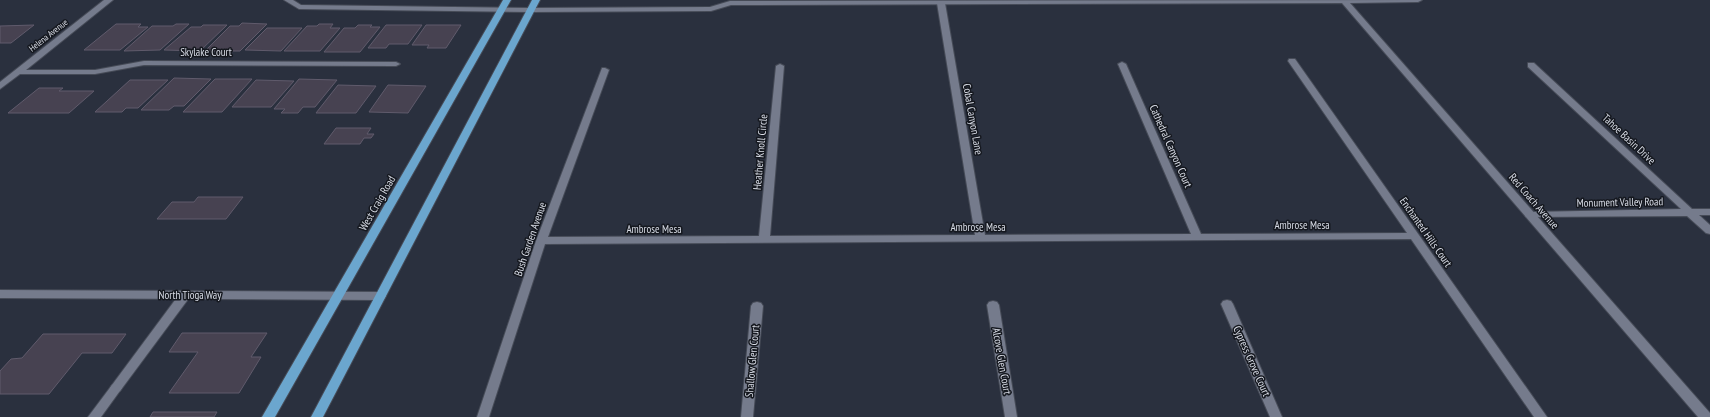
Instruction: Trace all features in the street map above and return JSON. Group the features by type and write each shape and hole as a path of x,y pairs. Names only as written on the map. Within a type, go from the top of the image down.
{"main road":[{"name":"West Craig Road","path":"268,417 507,0"},
{"path":"317,417 536,0"}],"street":[{"name":"Helena Avenue","path":"0,86 109,0"},
{"path":"288,0 299,7 531,10 711,9 730,3 1418,0"},
{"path":"722,0 730,3"},
{"name":"Red Coach Avenue","path":"1344,0 1706,417"},
{"name":"Cobal Canyon Lane","path":"941,1 981,239"},
{"name":"Enchanted Hills Court","path":"1292,61 1541,417"},
{"name":"Skylake Court","path":"17,72 95,72 144,63 396,64"},
{"name":"Cathedral Canyon Court","path":"1122,64 1198,238"},
{"name":"Tahoe Basin Drive","path":"1531,65 1710,231"},
{"name":"Heather Knoll Circle","path":"764,240 780,66"},
{"name":"Bush Garden Avenue","path":"483,417 541,241 605,70"},
{"name":"Monument Valley Road","path":"1530,215 1710,212"},
{"name":"Ambrose Mesa","path":"541,241 1415,236"},
{"name":"North Tioga Way","path":"0,294 380,296"},
{"path":"94,417 185,295"},
{"name":"Cypress Grove Court","path":"1227,304 1276,417"},
{"name":"Alcove Glen Court","path":"992,305 1011,417"},
{"name":"Shallow Glen Court","path":"747,417 757,306"}],"building":[{"path":"242,23 267,24 240,51 205,51 230,26 239,26"},
{"path":"116,24 141,24 138,27 148,27 120,50 84,50"},
{"path":"176,24 189,24 160,50 124,51 152,26 173,26"},
{"path":"319,24 333,24 330,28 340,28 320,51 284,51 307,26 317,26"},
{"path":"34,25 11,43 0,43 0,26"},
{"path":"203,25 227,25 200,51 164,50 191,27 201,27"},
{"path":"358,25 372,25 370,27 380,27 360,52 324,52 344,28 355,28"},
{"path":"386,25 422,25 408,44 389,44 386,48 368,48"},
{"path":"426,25 461,25 446,48 427,48 429,45 412,45"},
{"path":"267,28 302,28 281,51 245,50"},
{"path":"174,78 211,79 184,106 174,106 169,110 141,110"},
{"path":"215,79 252,79 222,112 183,112"},
{"path":"299,79 337,80 315,107 303,107 298,113 281,113 285,109 274,109"},
{"path":"130,80 168,80 138,108 126,108 122,112 95,112"},
{"path":"256,80 294,81 271,107 232,107"},
{"path":"338,85 376,86 356,113 316,113"},
{"path":"388,85 426,86 408,113 369,112"},
{"path":"39,88 63,88 59,91 94,91 69,113 8,113"},
{"path":"336,128 371,128 367,134 374,134 371,138 364,138 360,144 324,144"},
{"path":"198,197 243,197 226,219 157,219 172,202 194,202"},
{"path":"182,333 267,333 251,357 261,357 239,393 169,393 198,352 169,352"},
{"path":"43,334 126,334 112,353 82,353 49,394 0,394 0,371 11,359 22,358"},
{"path":"153,412 217,412 214,417 150,417"}]}
